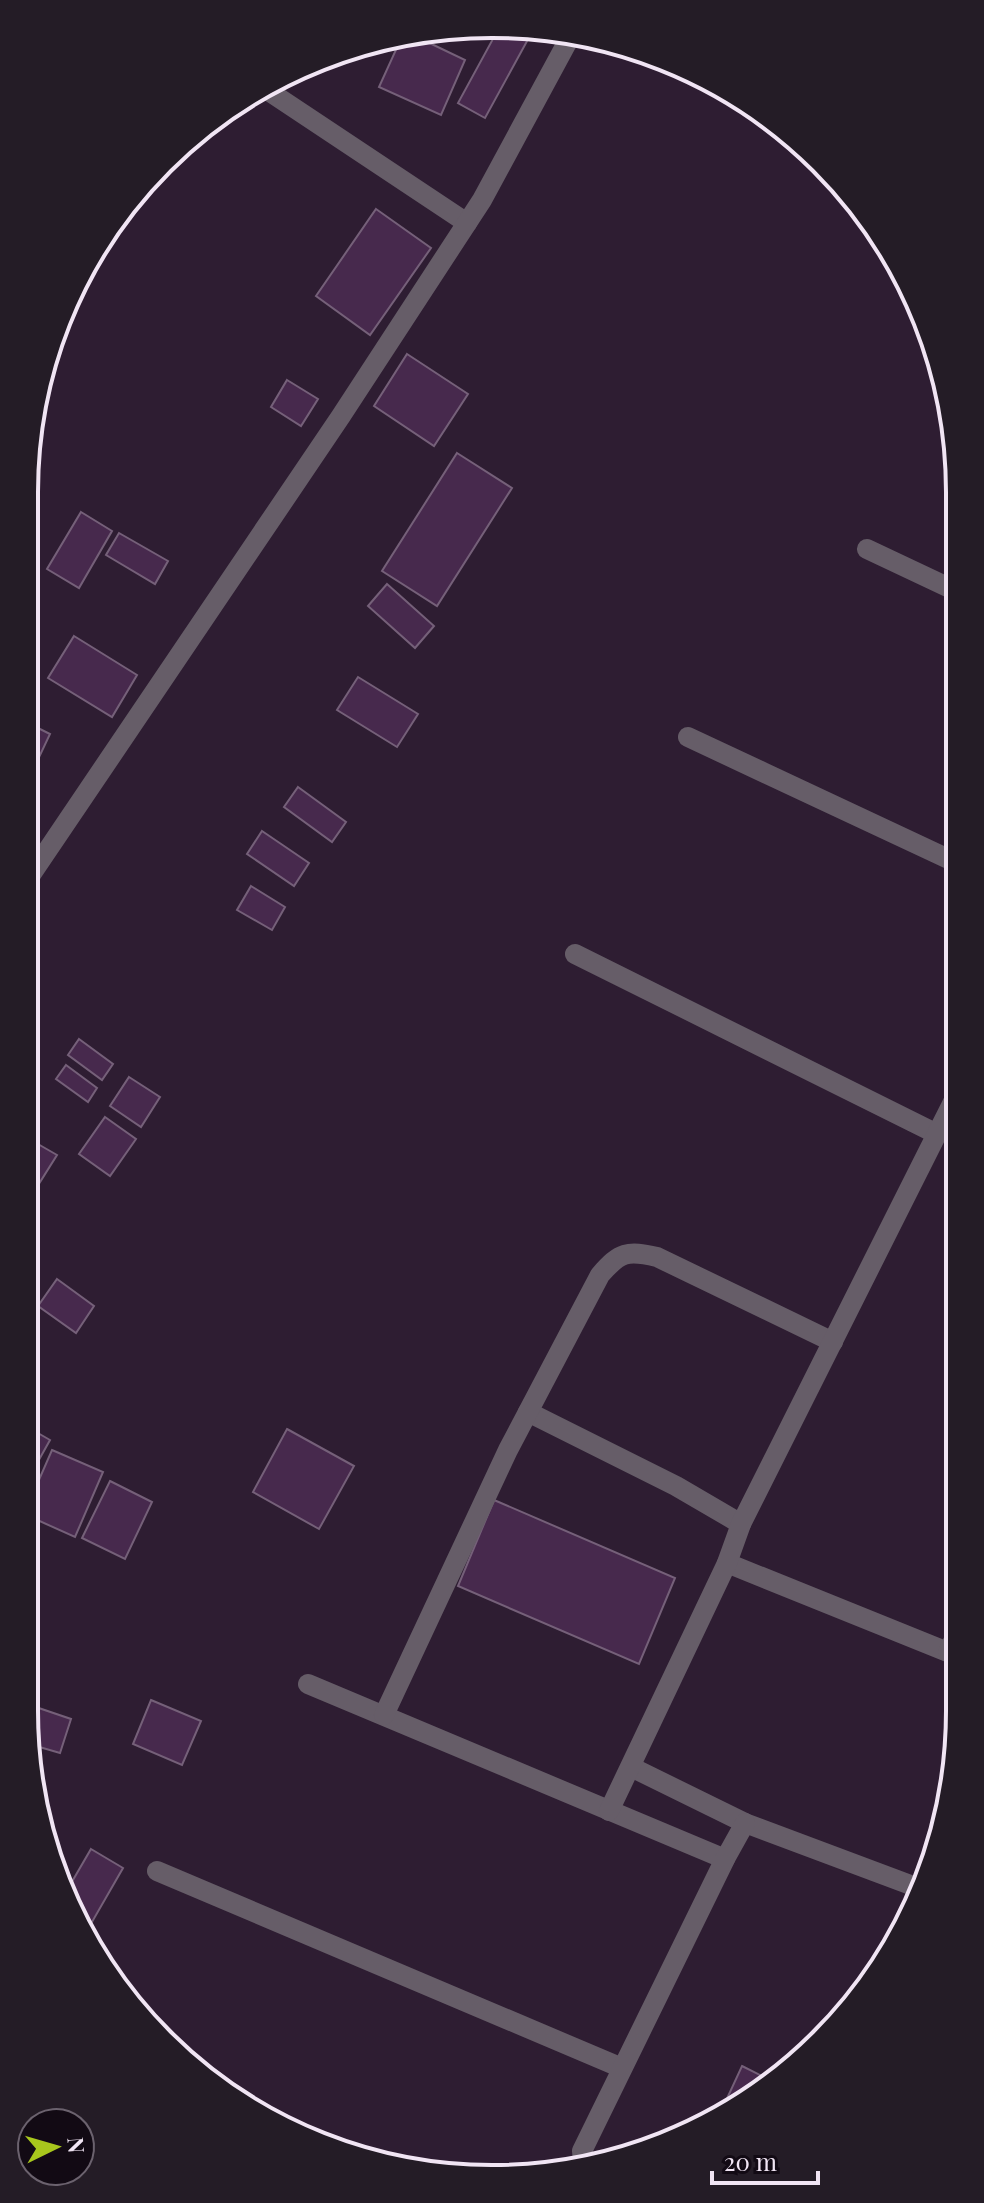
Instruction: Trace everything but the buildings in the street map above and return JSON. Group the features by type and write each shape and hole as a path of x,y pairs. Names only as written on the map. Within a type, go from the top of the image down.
{"street":[{"path":"38,864 341,416 467,223 566,45"},
{"path":"274,94 467,223"},
{"path":"867,549 946,586"},
{"path":"688,737 946,858"},
{"path":"575,954 937,1134"},
{"path":"609,1811 727,1563 741,1524 946,1116"},
{"path":"384,1715 528,1412 600,1275 615,1257 634,1252 657,1257 833,1342"},
{"path":"528,1412 676,1486 741,1524"},
{"path":"727,1563 946,1652"},
{"path":"308,1684 725,1859"},
{"path":"631,1767 745,1823 911,1885"},
{"path":"582,2156 622,2068 745,1823"},
{"path":"157,1871 622,2068"}]}
